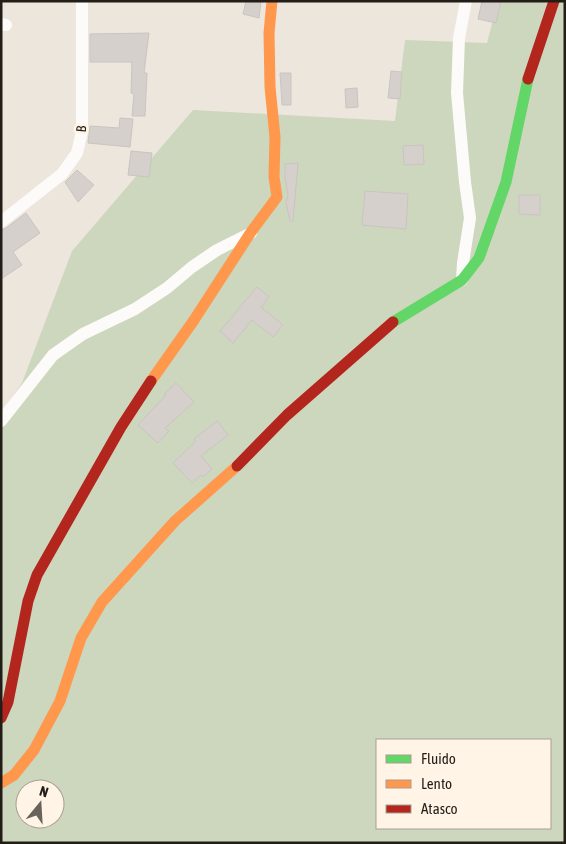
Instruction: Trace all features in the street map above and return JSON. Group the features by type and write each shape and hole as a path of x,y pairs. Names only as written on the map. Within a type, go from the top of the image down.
{"street":[{"name":"B","path":"1,222 62,174 77,153 82,131 82,1"},
{"path":"1,718 8,702 28,601 37,574 121,427 251,232 277,197 269,51 272,1"},
{"path":"462,280 470,218 465,182 458,93 458,38 466,1"},
{"path":"1,783 14,775 34,750 60,701 81,638 102,602 175,521 236,467 293,409 398,318 462,280 479,258 506,182 528,79 554,1"},
{"path":"1,422 53,356 83,334 135,309 167,288 192,267 217,250 251,232"}],"green space":[{"path":"498,1 565,1 565,843 1,843 1,413 22,383 72,251 193,110 395,121 405,40 487,43"}],"building":[{"path":"246,1 261,1 259,18 243,14"},
{"path":"482,1 501,1 496,23 478,19"},
{"path":"149,33 144,73 147,73 145,116 132,116 134,94 131,93 132,62 90,62 90,34"},
{"path":"391,71 402,72 400,99 388,98"},
{"path":"280,73 291,73 291,105 282,105"},
{"path":"357,88 358,107 346,108 345,89"},
{"path":"120,118 133,119 130,147 88,143 90,126 119,128"},
{"path":"423,145 424,164 404,165 403,146"},
{"path":"131,151 152,153 149,177 128,175"},
{"path":"298,163 293,221 290,221 286,202 288,196 285,164"},
{"path":"77,170 94,185 78,202 65,182"},
{"path":"365,191 408,194 406,229 362,225"},
{"path":"519,195 540,195 540,215 519,214"},
{"path":"26,213 40,233 13,252 22,265 1,279 1,230"},
{"path":"257,287 269,297 261,307 283,325 273,337 252,320 233,343 220,331"},
{"path":"176,383 194,402 165,428 169,431 158,443 138,425 166,395 164,394"},
{"path":"217,421 228,435 201,456 212,469 192,483 173,463 196,441 194,439"}],"traffic: fast":[{"path":"393,322 462,280 479,258 506,182 528,79"}],"traffic: slow":[{"path":"151,381 194,320 251,232 277,197 274,177 275,137 270,87 269,33 272,1"},
{"path":"1,783 14,775 34,750 60,701 81,638 102,602 175,521 237,466"}],"traffic: jam":[{"path":"528,79 554,1"},
{"path":"237,466 287,415 393,322"},
{"path":"1,718 8,702 28,601 37,575 121,427 151,381"}]}
